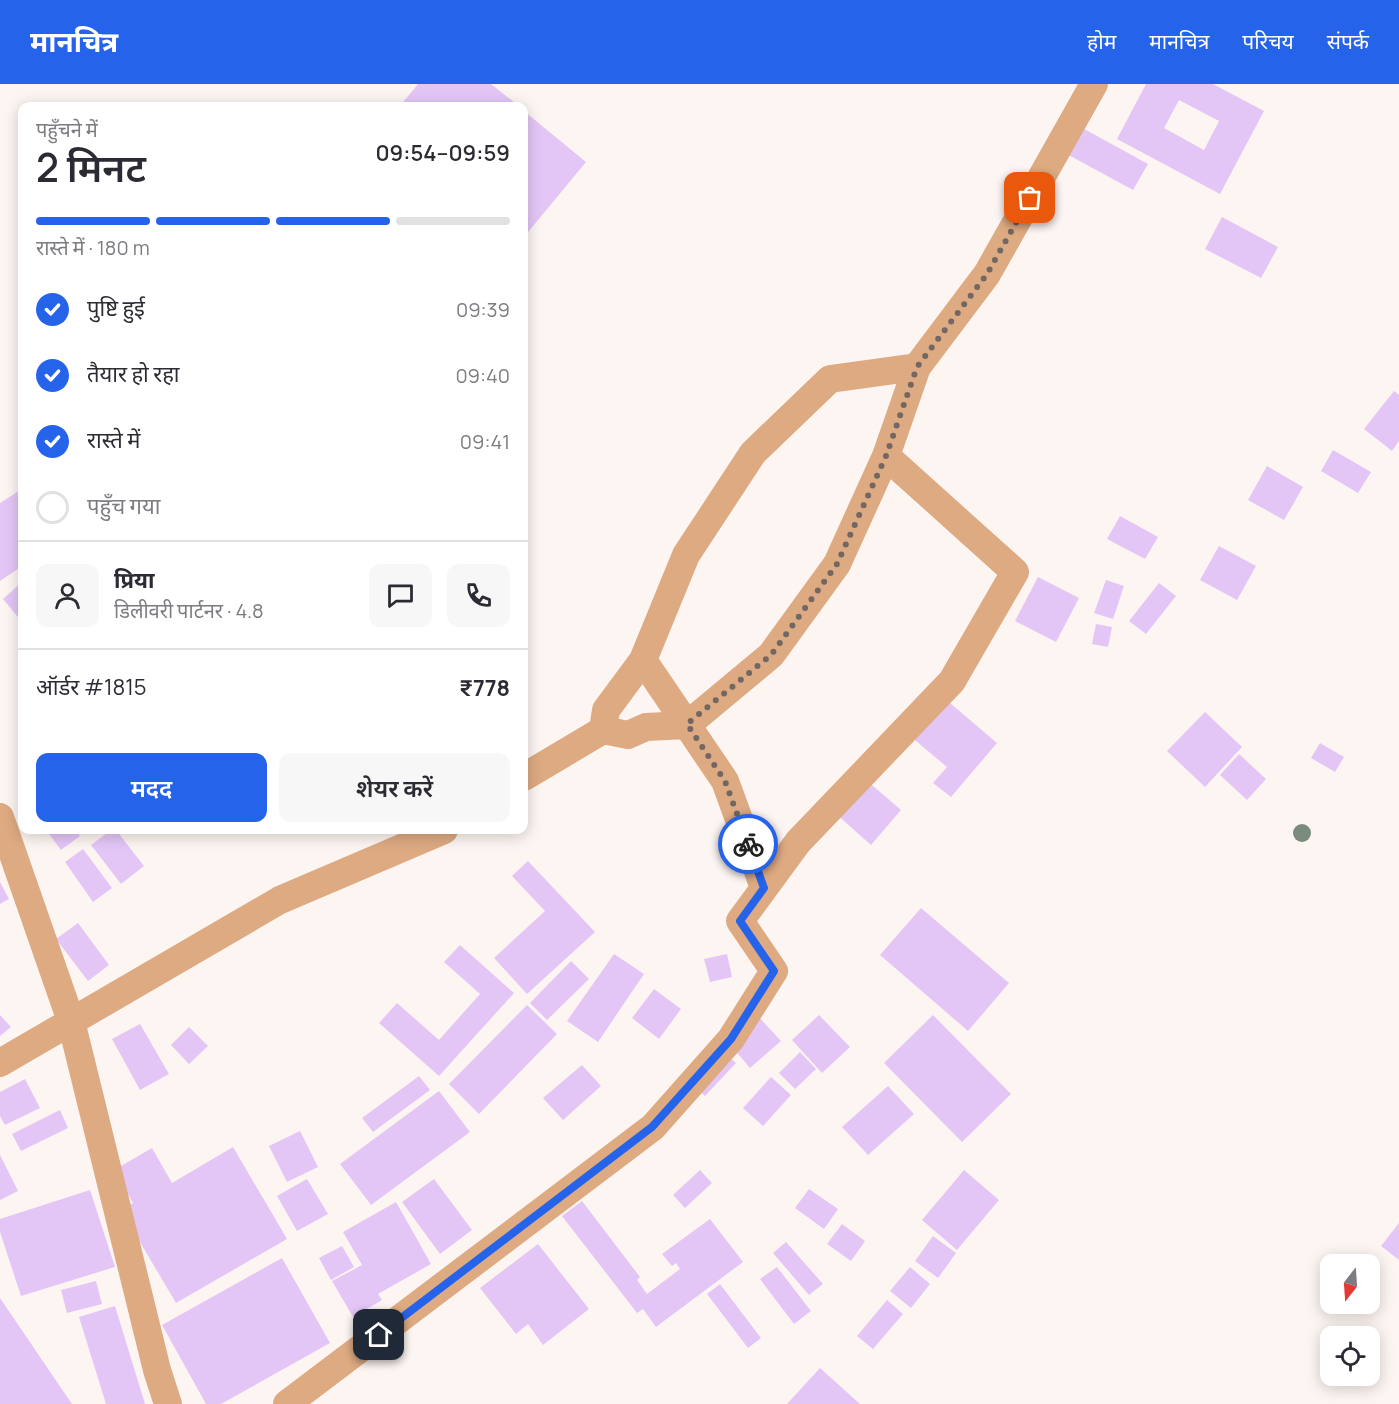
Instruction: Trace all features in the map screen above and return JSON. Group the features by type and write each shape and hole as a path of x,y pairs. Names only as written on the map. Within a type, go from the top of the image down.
{"street":[{"path":"528,775 603,730 628,735 646,728 687,724 771,655 837,564 886,456 917,367 987,274 1094,84"},
{"path":"603,730 606,710 643,660 686,555 753,453 830,379 917,367"},
{"path":"287,1404 652,1127 731,1039 774,971 740,921 798,842 952,681 1016,572 886,456"},
{"path":"643,660 725,781 764,888"},
{"path":"0,817 71,1021 157,1370 168,1404"},
{"path":"0,1063 280,900 435,834"}],"building":[{"path":"418,84 491,84 514,102 403,102"},
{"path":"1146,84 1213,84 1264,111 1220,194 1117,139","holes":["1179,100 1219,121 1204,150 1164,128"]},
{"path":"528,114 586,162 528,232"},
{"path":"1077,125 1148,164 1133,190 1063,152"},
{"path":"1222,217 1278,247 1261,278 1205,249"},
{"path":"1394,391 1399,395 1399,441 1392,451 1364,429"},
{"path":"1333,450 1371,472 1358,493 1321,471"},
{"path":"1267,466 1303,487 1284,520 1248,500"},
{"path":"18,492 18,569 0,581 0,503"},
{"path":"1120,516 1158,537 1145,559 1107,539"},
{"path":"1219,546 1256,566 1237,600 1200,580"},
{"path":"1038,577 1079,598 1056,642 1015,621"},
{"path":"1106,580 1124,586 1113,619 1094,613"},
{"path":"1159,583 1176,596 1146,634 1129,621"},
{"path":"18,586 18,617 3,599"},
{"path":"1096,624 1112,627 1108,647 1092,644"},
{"path":"943,697 997,743 951,797 933,783 947,767 910,736"},
{"path":"1205,712 1242,747 1205,787 1167,751"},
{"path":"1320,743 1344,757 1335,772 1311,758"},
{"path":"1239,754 1266,779 1247,800 1220,775"},
{"path":"865,779 901,810 871,845 835,813"},
{"path":"49,834 78,834 80,836 61,850"},
{"path":"106,834 119,834 144,866 121,884 91,845"},
{"path":"83,849 112,888 93,902 65,862"},
{"path":"528,861 595,932 527,994 494,958 545,911 512,876"},
{"path":"0,882 9,899 0,904"},
{"path":"921,908 1009,983 968,1031 880,955"},
{"path":"78,923 109,965 88,981 56,939"},
{"path":"460,945 514,993 439,1076 379,1023 397,1003 439,1040 480,994 444,962"},
{"path":"614,954 644,974 598,1042 567,1021"},
{"path":"727,954 732,977 710,982 704,959"},
{"path":"571,961 589,979 547,1020 530,1003"},
{"path":"654,989 681,1009 659,1039 632,1018"},
{"path":"527,1005 557,1034 479,1114 449,1084"},
{"path":"0,1015 11,1027 0,1036"},
{"path":"757,1015 781,1041 750,1068 727,1041"},
{"path":"819,1015 850,1047 822,1073 792,1040"},
{"path":"933,1015 1011,1094 962,1142 884,1063"},
{"path":"140,1024 169,1074 140,1090 112,1039"},
{"path":"189,1027 208,1046 189,1064 171,1045"},
{"path":"716,1045 736,1063 705,1096 686,1079"},
{"path":"800,1052 816,1069 795,1089 779,1073"},
{"path":"582,1065 601,1086 563,1120 543,1098"},
{"path":"419,1076 430,1090 373,1132 362,1118"},
{"path":"771,1077 791,1095 763,1126 743,1108"},
{"path":"25,1079 40,1108 5,1125 0,1116 0,1092"},
{"path":"888,1086 914,1114 868,1155 842,1127"},
{"path":"439,1091 470,1132 371,1205 340,1164"},
{"path":"60,1110 68,1128 21,1151 12,1134"},
{"path":"300,1131 318,1167 287,1182 269,1146"},
{"path":"233,1147 287,1239 176,1303 121,1210 133,1203 114,1170 152,1148 172,1183"},
{"path":"0,1155 18,1191 0,1200"},
{"path":"700,1170 712,1183 685,1208 673,1195"},
{"path":"964,1170 999,1200 957,1250 922,1220"},
{"path":"307,1179 328,1214 297,1231 277,1196"},
{"path":"434,1179 472,1230 440,1254 402,1202"},
{"path":"809,1189 838,1209 824,1229 795,1208"},
{"path":"90,1190 115,1267 21,1296 0,1232 0,1219"},
{"path":"582,1201 640,1277 637,1280 647,1294 680,1269 676,1263 672,1266 662,1254 710,1219 743,1262 656,1327 643,1309 637,1313 562,1216"},
{"path":"396,1202 431,1264 378,1294 382,1300 353,1317 332,1281 362,1265 343,1232"},
{"path":"1399,1223 1399,1260 1381,1246"},
{"path":"842,1224 865,1241 851,1261 827,1244"},
{"path":"933,1236 956,1253 938,1278 915,1261"},
{"path":"786,1242 823,1284 809,1295 773,1253"},
{"path":"538,1244 589,1309 543,1345 528,1324 516,1334 480,1288"},
{"path":"342,1246 354,1267 331,1280 319,1258"},
{"path":"282,1258 330,1343 221,1404 206,1404 162,1325"},
{"path":"777,1267 811,1311 794,1324 760,1279"},
{"path":"910,1267 930,1284 911,1308 890,1291"},
{"path":"96,1281 102,1304 67,1313 61,1290"},
{"path":"720,1284 761,1338 748,1348 707,1294"},
{"path":"0,1298 72,1404 0,1404"},
{"path":"887,1300 903,1314 873,1349 857,1336"},
{"path":"115,1306 145,1404 106,1404 79,1317"},
{"path":"820,1368 860,1404 787,1404"}],"way so far":[{"path":"748,844 725,781 687,724 771,655 837,564 886,456 917,367 987,274 1030,198"}],"route":[{"path":"379,1335 652,1127 731,1039 774,971 740,921 764,888 748,844"}]}
